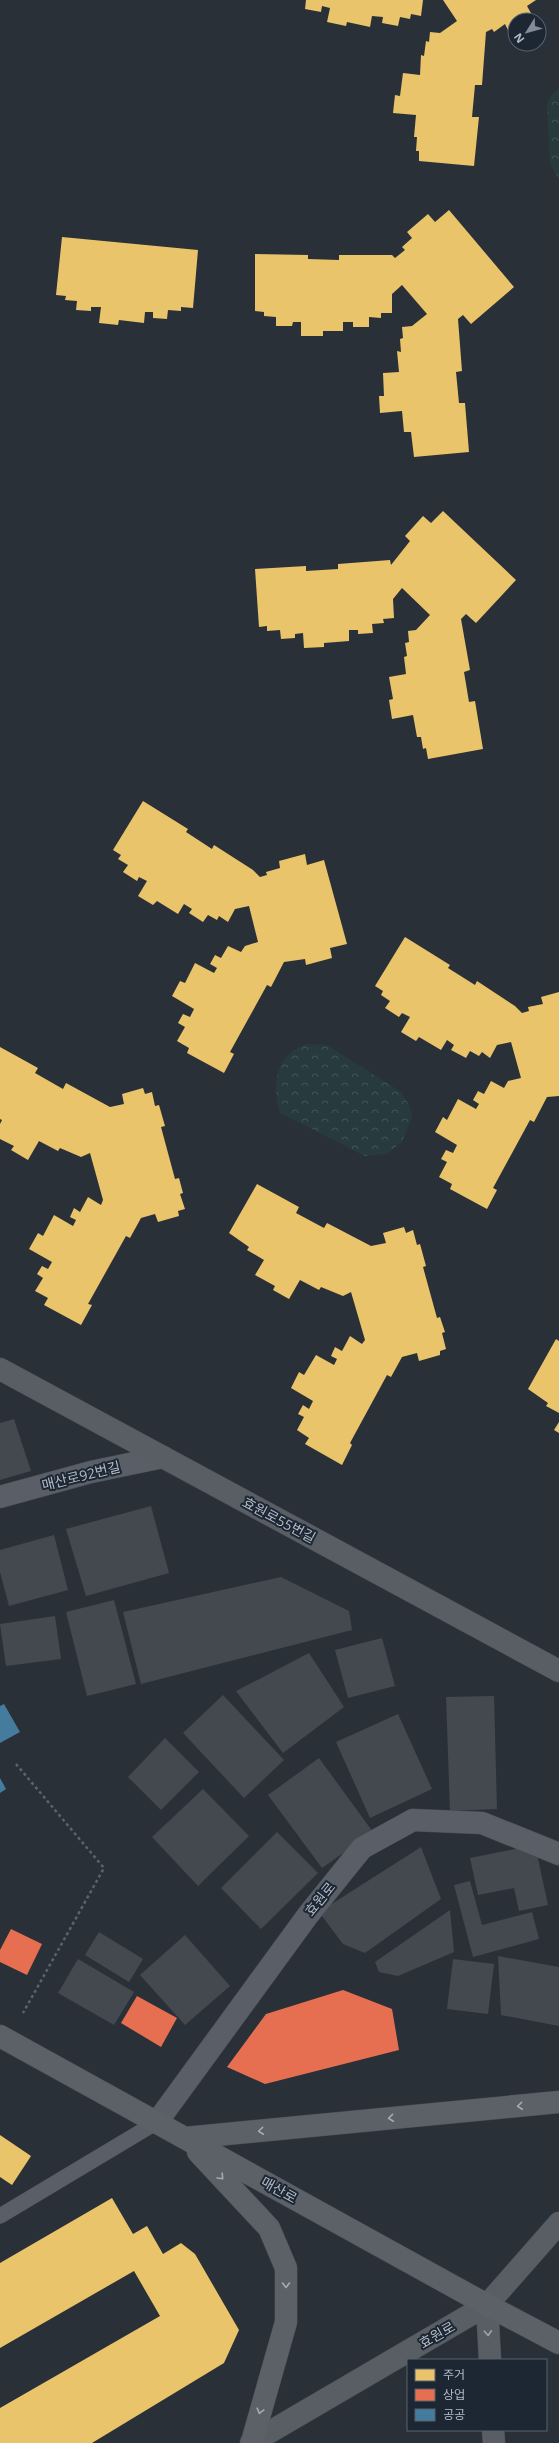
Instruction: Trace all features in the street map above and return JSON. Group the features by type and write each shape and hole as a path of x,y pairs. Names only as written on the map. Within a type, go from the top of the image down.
{"main road":[{"name":"매산로","path":"4,2038 487,2305 559,2343"},
{"path":"185,2138 559,2102"},
{"path":"185,2138 269,2228 286,2268 286,2322 252,2443"}],"street":[{"name":"효원로55번길","path":"0,1369 559,1671"},
{"name":"매산로92번길","path":"0,1497 91,1472 163,1457"},
{"name":"효원로","path":"157,2122 308,1915 362,1848 413,1820 482,1823 559,1854"},
{"name":"효원로","path":"252,2443 487,2305 559,2223"},
{"path":"487,2305 490,2359"},
{"path":"493,2431 494,2443"}],"lane":[{"path":"0,2216 157,2122"}],"path":[{"path":"4,2038 104,1868 16,1764"}],"green space":[{"path":"559,88 559,179 550,164 547,105 550,97"},
{"path":"307,1044 327,1045 401,1092 409,1105 412,1117 402,1142 387,1154 365,1156 280,1113 276,1092 278,1072 288,1055"}],"building: 주거":[{"path":"306,0 423,0 421,16 411,14 410,19 400,17 398,26 382,23 383,17 372,16 370,27 347,22 346,26 327,22 330,8 322,6 321,12 305,9"},
{"path":"443,0 536,0 527,6 530,12 507,12 507,28 505,24 494,32 492,29 486,32 482,85 475,85 472,117 479,117 474,166 419,161 419,151 416,151 417,137 414,137 416,115 393,113 395,95 400,96 403,73 420,75 421,55 424,56 426,41 429,42 430,32 440,33 457,21"},
{"path":"449,210 514,287 471,324 463,315 458,319 462,371 456,372 459,403 465,403 469,452 414,457 411,432 404,432 402,411 380,413 379,396 384,396 383,373 399,372 397,351 401,352 400,339 403,338 402,327 412,326 427,314 402,285 392,294 392,313 381,313 381,318 369,317 369,327 353,327 353,322 343,322 343,331 323,331 323,336 301,336 301,322 293,322 292,326 276,326 276,317 264,316 264,312 255,311 255,254 308,255 308,259 339,260 339,255 392,255 395,258 405,250 402,247 412,238 407,232 428,214 435,222"},
{"path":"62,237 198,250 193,308 181,307 181,311 168,310 167,319 153,318 153,312 145,312 144,323 119,320 118,325 99,323 101,307 91,307 91,311 76,310 77,301 65,300 66,296 56,295"},
{"path":"443,511 516,580 476,623 466,614 461,619 470,670 464,672 469,702 475,701 483,749 428,759 426,748 423,749 421,737 417,737 413,715 392,719 389,700 393,699 389,677 406,674 404,657 407,656 405,643 409,642 408,631 416,630 430,615 402,588 393,599 394,618 383,619 384,623 372,624 373,633 358,634 358,630 349,630 349,641 324,643 324,647 304,648 303,633 295,634 295,638 281,639 280,630 267,631 267,626 259,627 255,569 306,566 306,571 338,569 338,564 390,560 391,565 410,541 405,536 423,516 431,523"},
{"path":"143,801 188,829 186,832 212,849 214,845 253,870 260,877 267,875 266,872 280,868 279,861 305,854 307,865 324,860 347,944 330,948 332,958 306,965 305,959 284,962 271,987 267,985 230,1052 234,1054 224,1073 187,1053 189,1048 177,1041 185,1027 178,1023 183,1014 190,1017 194,1009 172,996 180,981 185,983 195,963 214,973 217,968 210,964 215,955 221,958 228,946 241,952 245,946 258,942 249,906 235,909 228,922 219,916 217,920 208,915 203,922 189,913 192,909 184,904 178,914 157,901 153,905 138,896 147,881 139,877 137,881 123,872 128,865 118,859 121,855 113,850"},
{"path":"405,937 450,965 448,968 475,985 477,981 515,1006 522,1013 529,1011 528,1007 543,1004 541,997 559,992 559,1096 547,1097 534,1122 530,1120 493,1188 497,1190 487,1209 450,1189 452,1184 439,1177 447,1162 441,1159 446,1150 453,1153 457,1145 435,1132 443,1117 447,1120 458,1099 476,1109 479,1104 473,1100 478,1091 484,1094 491,1081 504,1088 508,1081 521,1078 511,1042 497,1045 490,1058 482,1052 479,1056 470,1051 466,1058 451,1050 454,1045 447,1040 441,1050 419,1037 416,1041 401,1032 410,1017 402,1013 399,1017 385,1008 390,1001 381,995 383,991 375,986"},
{"path":"0,1047 38,1068 35,1073 63,1089 66,1083 110,1107 124,1104 122,1094 143,1088 145,1094 152,1092 155,1106 159,1105 165,1126 161,1127 175,1179 179,1178 183,1193 180,1194 185,1209 178,1211 179,1216 158,1222 155,1214 141,1218 130,1238 126,1236 88,1304 92,1305 81,1325 44,1305 48,1298 35,1291 43,1278 37,1274 42,1266 48,1269 52,1262 29,1249 38,1233 43,1236 54,1215 73,1226 76,1220 70,1217 74,1208 80,1212 88,1197 101,1205 103,1200 90,1153 81,1157 60,1148 58,1151 39,1141 28,1160 11,1150 14,1146 0,1139 0,1124 2,1120 0,1119"},
{"path":"257,1184 299,1207 296,1213 324,1228 327,1223 371,1246 386,1243 383,1233 404,1227 406,1233 413,1230 417,1245 420,1244 426,1266 423,1267 437,1318 440,1317 445,1332 442,1333 446,1349 440,1351 440,1355 419,1361 417,1353 402,1357 391,1377 387,1375 350,1443 352,1445 342,1465 305,1444 309,1438 297,1430 304,1417 298,1414 303,1405 309,1409 313,1401 291,1388 299,1372 304,1375 316,1355 334,1365 337,1359 331,1356 335,1347 342,1351 350,1336 362,1344 365,1340 351,1292 343,1296 321,1287 319,1290 300,1280 289,1299 273,1290 275,1286 255,1275 264,1260 247,1250 249,1247 229,1233"},
{"path":"556,1339 559,1341 559,1413 546,1406 548,1403 528,1389"},
{"path":"559,1422 559,1433 554,1430"},
{"path":"0,2135 31,2156 12,2185 0,2177"},
{"path":"112,2198 133,2234 147,2226 163,2254 181,2243 195,2254 239,2330 224,2363 92,2443 0,2443 0,2408 160,2316 134,2271 0,2348 0,2263"}],"building: 상업":[{"path":"11,1929 42,1944 27,1975 0,1962 0,1950"},
{"path":"343,1990 392,2009 399,2050 265,2084 227,2067 266,2014"},
{"path":"137,1996 177,2018 161,2047 121,2023"}],"building: 공공":[{"path":"4,1704 20,1732 0,1743 0,1706"},
{"path":"0,1778 6,1789 0,1793"}],"building: 기타":[{"path":"14,1419 31,1471 0,1480 0,1423"},
{"path":"151,1506 169,1573 86,1596 66,1529"},
{"path":"54,1535 68,1590 9,1606 0,1572 0,1550"},
{"path":"281,1577 349,1611 352,1630 141,1684 123,1612"},
{"path":"114,1600 136,1684 87,1696 66,1612"},
{"path":"55,1616 61,1659 6,1666 0,1624"},
{"path":"382,1638 395,1686 348,1698 335,1650"},
{"path":"309,1653 344,1707 283,1753 236,1691"},
{"path":"223,1695 284,1760 244,1798 183,1733"},
{"path":"494,1696 497,1809 450,1811 446,1697"},
{"path":"398,1714 432,1789 370,1818 336,1742"},
{"path":"165,1738 199,1772 161,1810 128,1777"},
{"path":"319,1758 373,1832 322,1868 268,1795"},
{"path":"203,1789 249,1836 198,1886 152,1837"},
{"path":"277,1832 318,1873 261,1929 221,1888"},
{"path":"535,1845 548,1905 519,1911 514,1888 478,1895 470,1858"},
{"path":"421,1847 441,1899 365,1953 343,1944 319,1912"},
{"path":"470,1881 482,1925 532,1912 539,1939 473,1957 454,1885"},
{"path":"450,1910 454,1952 398,1976 379,1972 375,1962"},
{"path":"99,1932 143,1959 129,1982 85,1955"},
{"path":"185,1935 230,1986 185,2025 140,1975"},
{"path":"498,1956 559,1967 559,2026 501,2015"},
{"path":"78,1959 134,1992 114,2025 58,1993"},
{"path":"453,1959 494,1964 488,2014 447,2009"}]}
